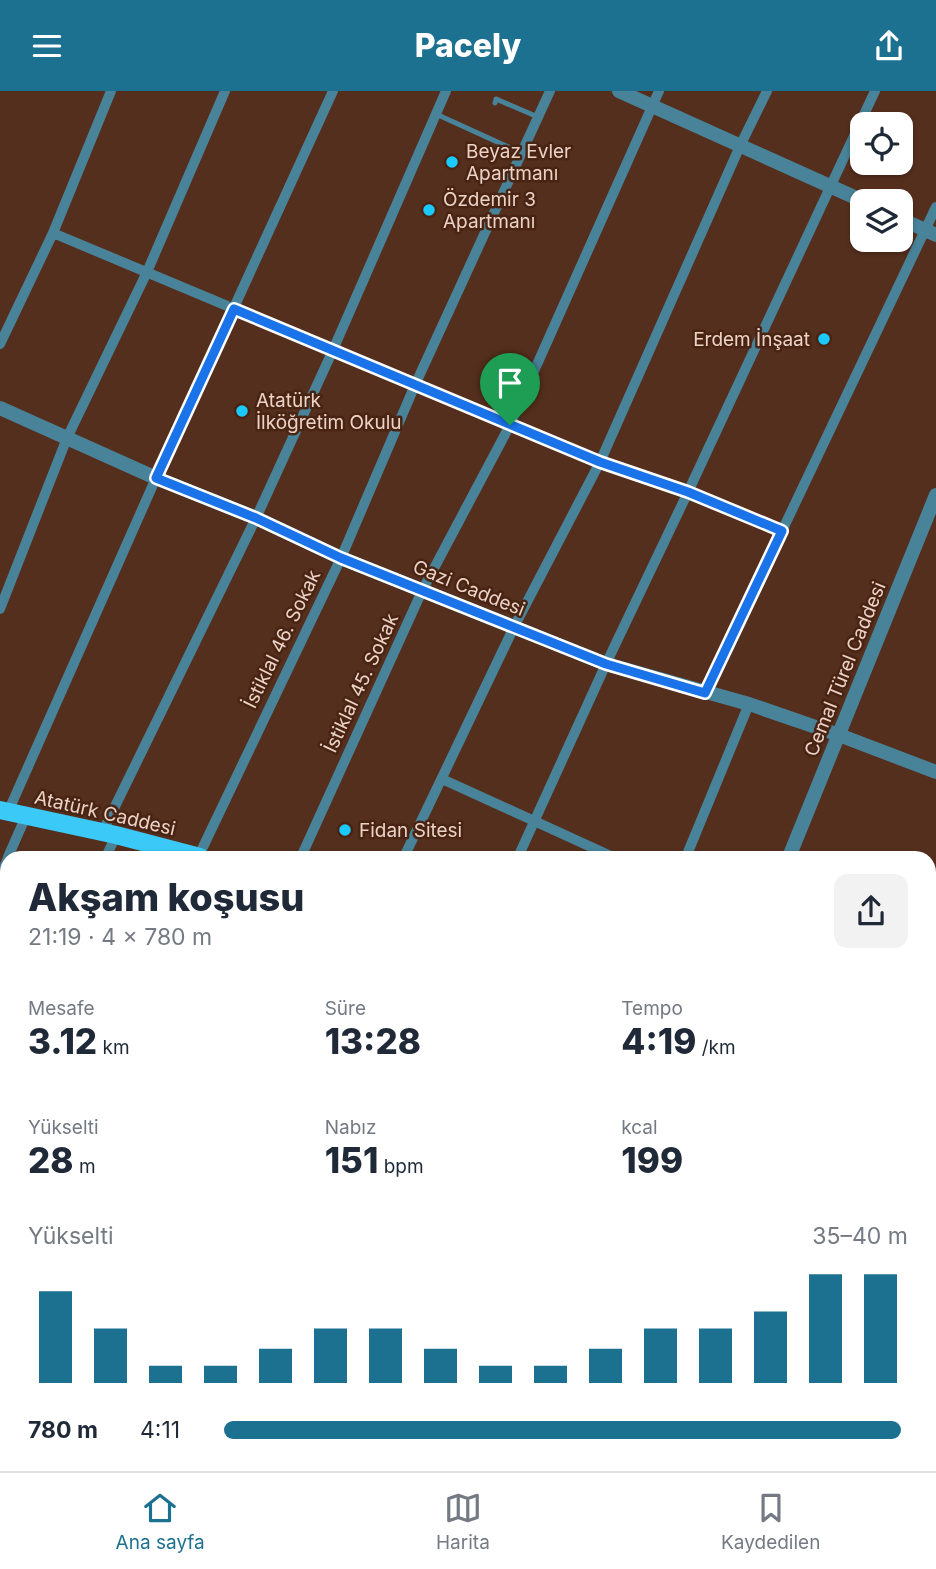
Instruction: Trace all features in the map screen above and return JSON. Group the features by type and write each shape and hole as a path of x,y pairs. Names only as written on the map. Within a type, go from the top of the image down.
{"main road":[{"name":"Atatürk Caddesi","path":"11,813 176,851"}],"street":[{"path":"0,344 53,233 111,91"},
{"path":"0,609 67,438 147,272 225,91"},
{"path":"9,851 11,813 156,478 333,91"},
{"path":"107,851 109,834 333,350 446,91"},
{"name":"İstiklal 46. Sokak","path":"202,851 341,558 415,385 550,91"},
{"path":"619,91 850,195"},
{"name":"İstiklal 45. Sokak","path":"304,851 422,591 510,425 659,91"},
{"path":"407,851 514,627 600,462 767,91"},
{"path":"521,851 875,91"},
{"path":"705,693 782,531 931,232 936,207"},
{"path":"913,224 931,232"},
{"path":"53,233 600,462 688,492 782,531"},
{"name":"Gazi Caddesi","path":"0,408 156,478 256,518 341,558 606,664 749,704 936,772"},
{"name":"Cemal Türel Caddesi","path":"791,851 936,495"},
{"path":"688,851 749,704"},
{"path":"442,779 599,851"}],"lane":[{"path":"495,103 496,99 538,117"},
{"path":"436,114 516,151"}],"place":[{"name":"Beyaz Evler Apartmanı","path":"452,162"},
{"name":"Özdemir 3 Apartmanı","path":"429,210"},
{"name":"Erdem İnşaat","path":"824,339"},
{"name":"Atatürk İlköğretim Okulu","path":"242,411"},
{"name":"Fidan Sitesi","path":"345,830"}],"route":[{"path":"234,309 510,425 600,462 688,492 782,531 705,693 606,664 341,558 256,518 156,478 234,309"}]}
